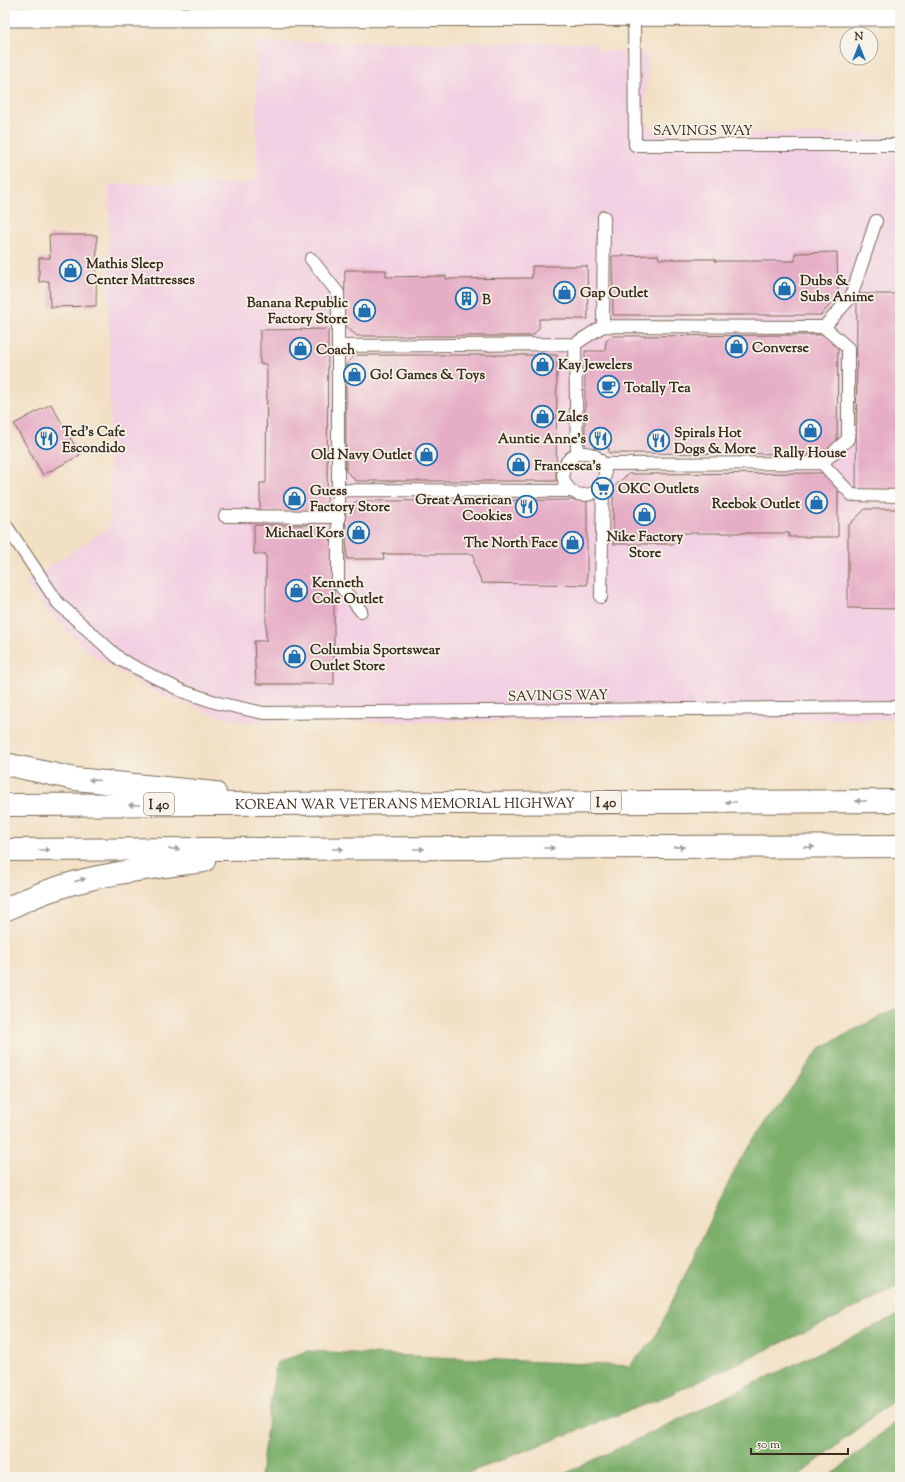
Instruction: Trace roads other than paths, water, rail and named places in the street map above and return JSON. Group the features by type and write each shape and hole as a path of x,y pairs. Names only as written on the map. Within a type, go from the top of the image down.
{"highway":[{"path":"5,764 75,779 147,784 312,804"},
{"name":"KOREAN WAR VETERANS MEMORIAL HIGHWAY","path":"5,806 900,801"},
{"path":"5,850 900,846"},
{"path":"5,910 38,894 84,879 103,875 299,849"}],"main road":[{"path":"5,17 275,11 634,11 900,16"}],"street":[{"name":"SAVINGS WAY","path":"634,11 634,145 900,145"},
{"path":"603,326 604,217"},
{"path":"824,327 851,297 876,221"},
{"path":"312,259 338,293 338,583 361,611"},
{"path":"338,346 575,344 603,326 824,327 848,348 848,439 822,464 602,464"},
{"path":"575,344 577,454"},
{"path":"572,491 565,482 564,469 566,463 577,454 590,454 596,457 602,464 605,474 601,597"},
{"path":"822,464 852,495 900,496"},
{"path":"338,490 572,491 581,494 588,494 594,492 604,481"},
{"path":"225,516 339,517"},
{"name":"SAVINGS WAY","path":"5,524 58,603 120,660 182,691 218,703 264,713 900,707"}],"place":[{"name":"Mathis Sleep Center Mattresses","path":"71,271"},
{"name":"Dubs & Subs Anime","path":"785,288"},
{"name":"Gap Outlet","path":"564,292"},
{"name":"B","path":"466,299"},
{"name":"Banana Republic Factory Store","path":"364,310"},
{"name":"Converse","path":"737,347"},
{"name":"Coach","path":"301,349"},
{"name":"Kay Jewelers","path":"542,364"},
{"name":"Go! Games & Toys","path":"355,374"},
{"name":"Totally Tea","path":"609,387"},
{"name":"Zales","path":"543,416"},
{"name":"Rally House","path":"810,430"},
{"name":"Auntie Anne's","path":"601,438"},
{"name":"Ted's Cafe Escondido","path":"47,439"},
{"name":"Spirals Hot Dogs & More","path":"659,440"},
{"name":"Old Navy Outlet","path":"427,454"},
{"name":"Francesca's","path":"518,465"},
{"name":"OKC Outlets","path":"603,488"},
{"name":"Guess Factory Store","path":"294,498"},
{"name":"Reebok Outlet","path":"816,503"},
{"name":"Great American Cookies","path":"527,507"},
{"name":"Nike Factory Store","path":"645,514"},
{"name":"Michael Kors","path":"359,532"},
{"name":"The North Face","path":"573,542"},
{"name":"Kenneth Cole Outlet","path":"296,590"},
{"name":"Columbia Sportswear Outlet Store","path":"295,657"}]}
